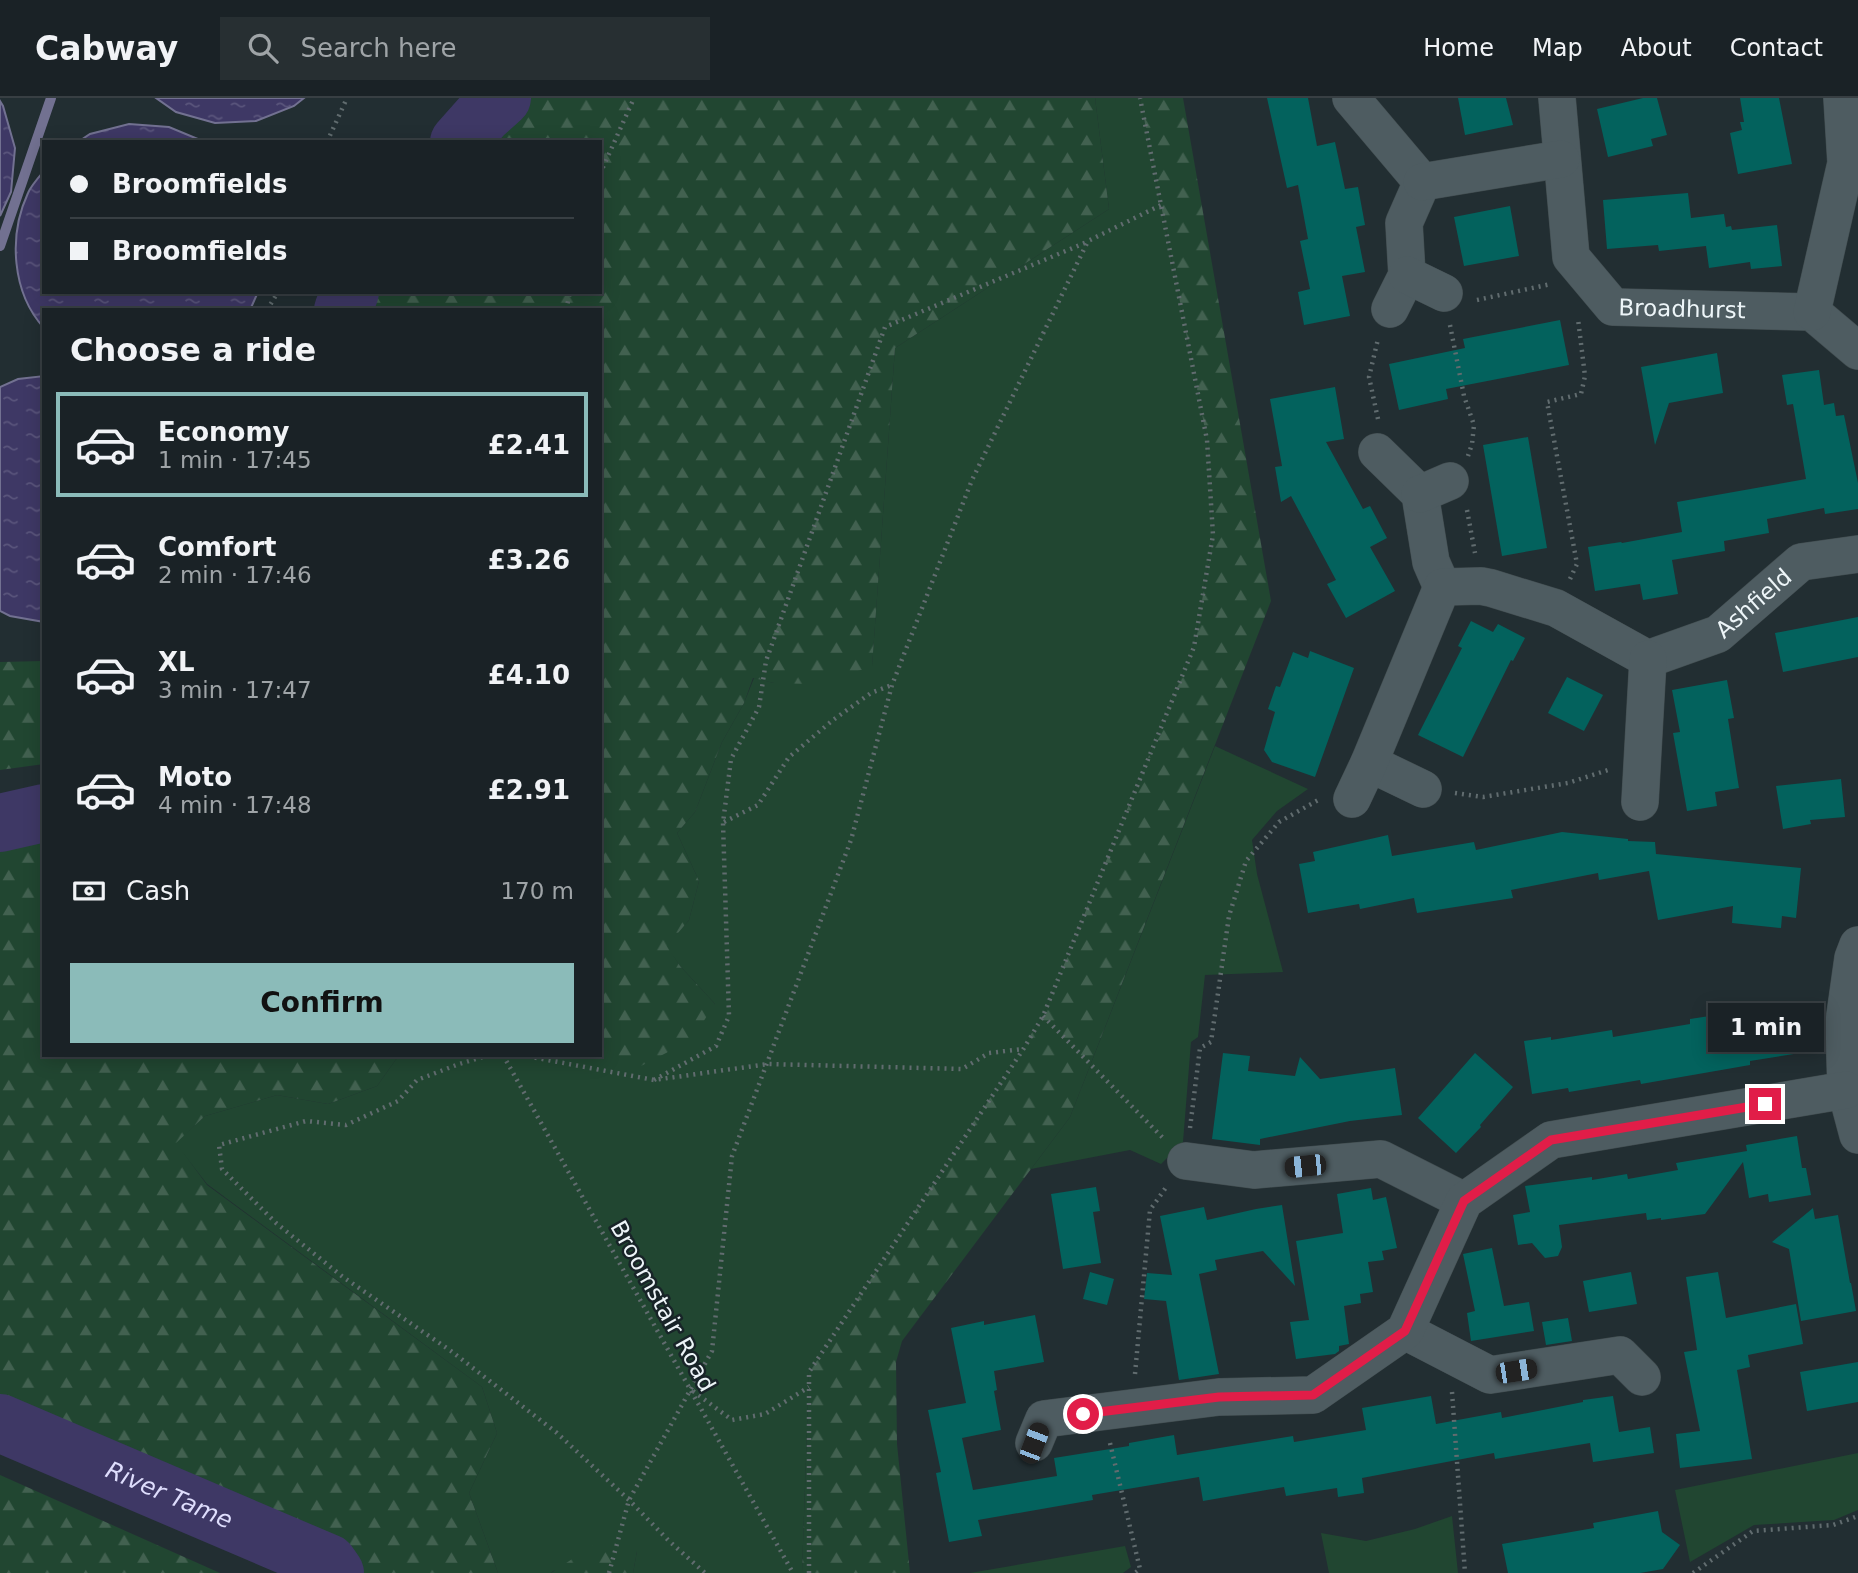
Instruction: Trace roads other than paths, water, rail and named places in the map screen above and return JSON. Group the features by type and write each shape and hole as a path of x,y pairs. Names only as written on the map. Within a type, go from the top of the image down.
{"street":[{"path":"1351,98 1422,182"},
{"name":"Broadhurst","path":"1557,98 1571,257 1613,307 1812,313"},
{"path":"1842,98 1846,163 1812,313 1858,351"},
{"path":"1422,182 1562,159"},
{"path":"1391,309 1407,275 1404,223 1422,182"},
{"path":"1407,275 1444,293"},
{"path":"1352,799 1441,587 1431,562 1443,485 1377,452"},
{"name":"Ashfield","path":"1648,659 1718,634 1801,562 1858,554"},
{"path":"1441,587 1481,586 1556,608 1648,659 1640,802"},
{"path":"1369,763 1423,789"},
{"path":"1858,945 1853,958 1844,1022 1846,1090 1858,1135"},
{"path":"1034,1443 1044,1419 1219,1397 1313,1395 1405,1331 1464,1201 1551,1140 1846,1090"},
{"path":"1186,1161 1254,1171 1381,1158 1464,1201"},
{"path":"1405,1331 1490,1376 1619,1356 1642,1377"}],"water":[{"path":"156,98 304,98 294,106 256,121 215,123 176,112"},
{"path":"0,101 15,148 11,192 0,216"},
{"path":"129,124 169,127 200,140 81,140 90,134"},
{"path":"42,173 42,294 257,294 251,308 42,308 42,325 25,298 16,264 18,227 29,190"},
{"path":"42,376 42,622 10,616 0,611 0,387 18,379"}],"waterway":[{"path":"0,246 51,98"},
{"name":"River Tame","path":"461,140 502,98"},
{"name":"River Tame","path":"344,308 349,294"},
{"name":"River Tame","path":"0,823 42,813"},
{"name":"River Tame","path":"0,1423 328,1563 335,1573"}]}
